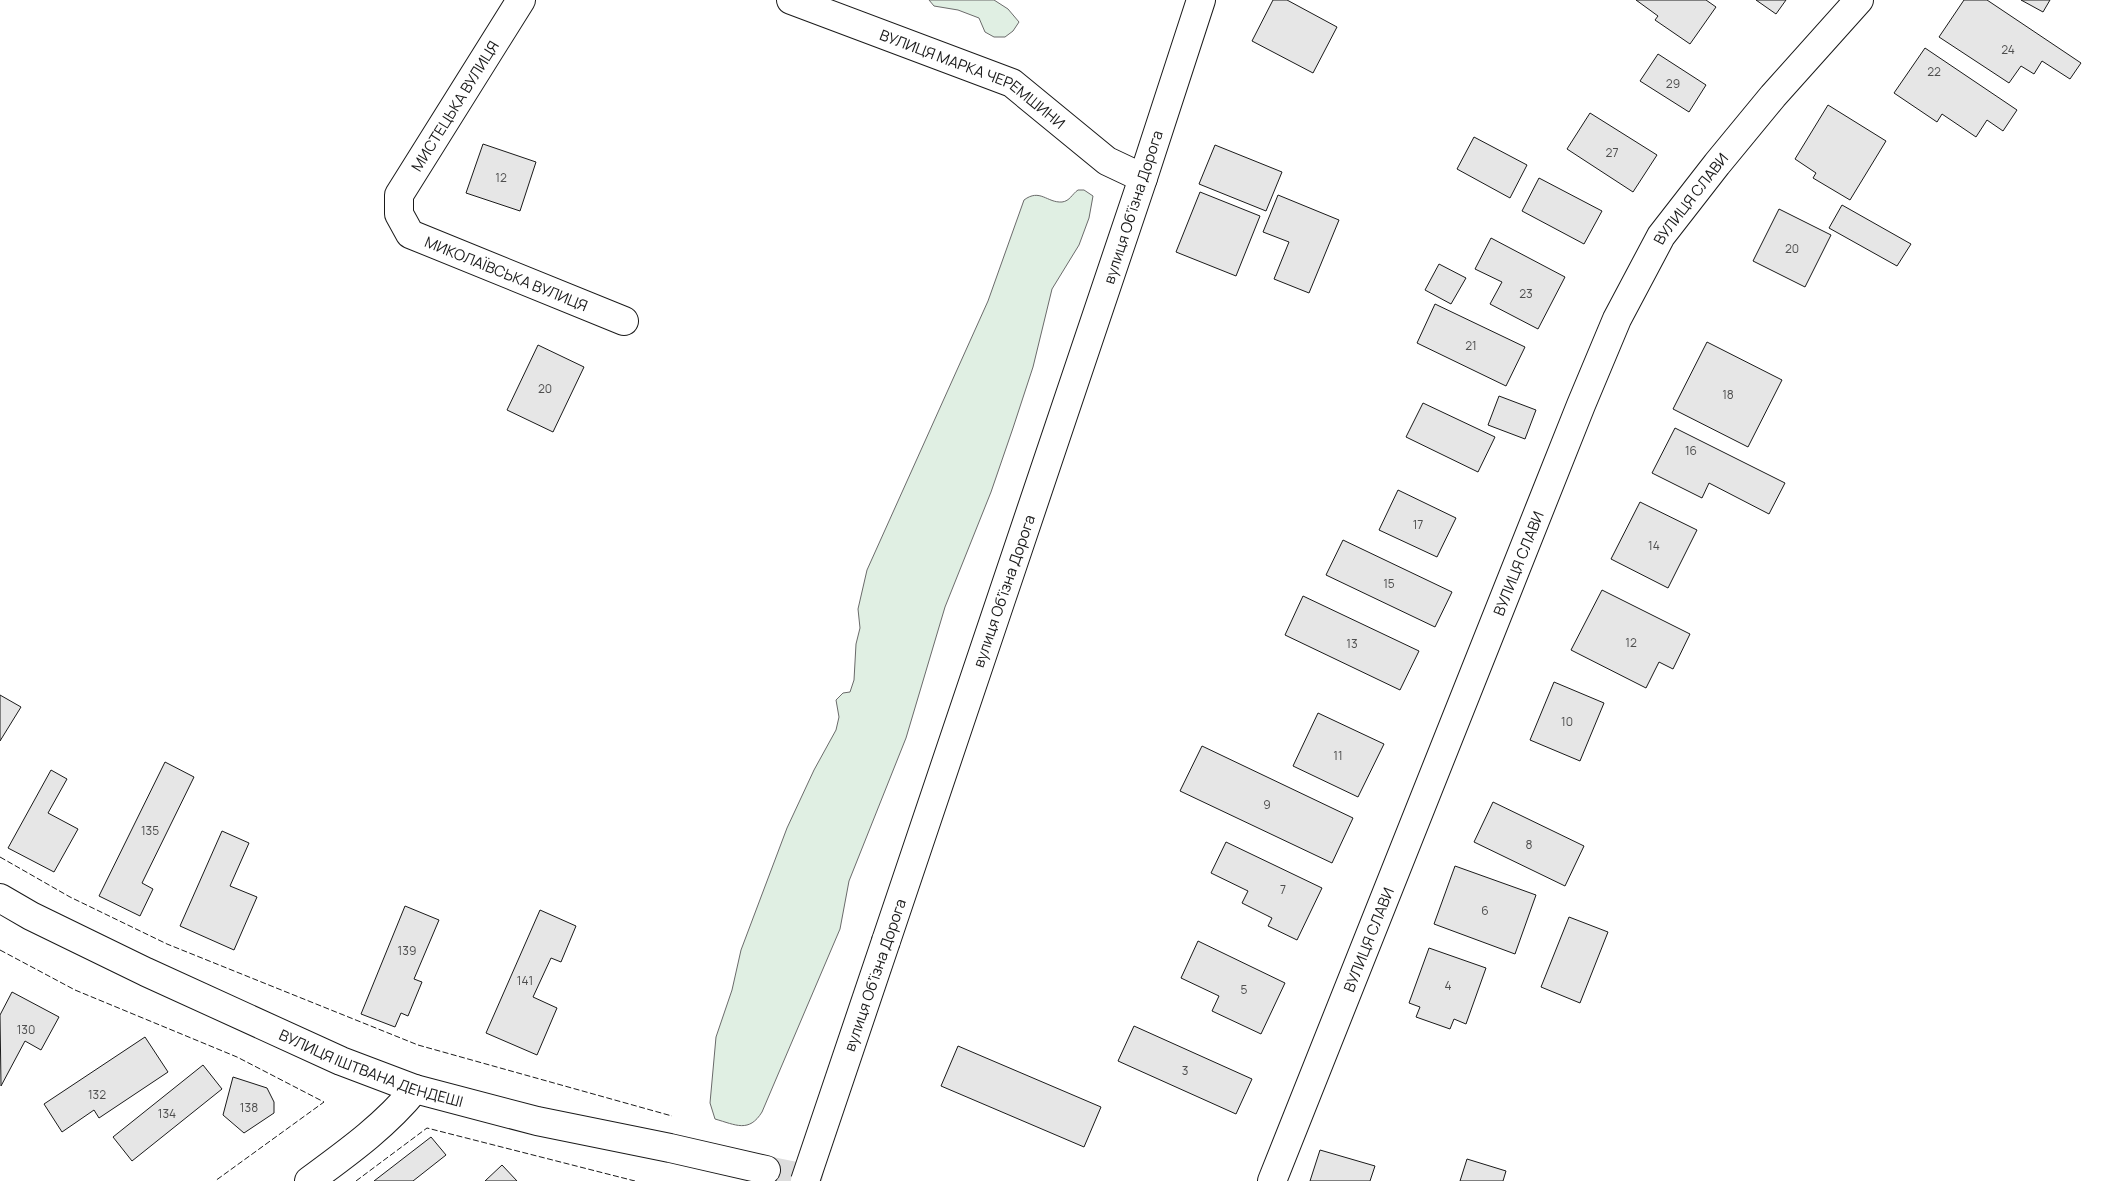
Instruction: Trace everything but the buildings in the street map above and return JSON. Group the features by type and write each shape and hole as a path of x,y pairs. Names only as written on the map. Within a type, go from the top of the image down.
{"main road":[{"name":"МИСТЕЦЬКА ВУЛИЦЯ","path":"399,214 399,194 521,0"},
{"name":"ВУЛИЦЯ МАРКА ЧЕРЕМШИНИ","path":"791,0 1012,83 1107,161 1143,178"},
{"name":"вулиця Обʼїзна Дорога","path":"806,1181 1201,0"},
{"name":"ВУЛИЦЯ СЛАВИ","path":"1272,1181 1577,414 1617,319 1661,236 1773,96 1859,0"},
{"name":"МИКОЛАЇВСЬКА ВУЛИЦЯ","path":"399,214 410,234 624,321"},
{"name":"ВУЛИЦЯ ІШТВАНА ДЕНДЕШІ","path":"0,898 32,916 146,972 341,1061 415,1089 537,1121 766,1170"},
{"path":"309,1181 396,1113 415,1089"}],"green space":[{"path":"929,0 994,0 1008,9 1019,22 1013,31 1005,37 994,37 985,32 979,18 958,10 934,6"},
{"path":"1078,190 1084,190 1093,196 1089,218 1079,245 1052,289 1033,367 1013,428 991,492 945,607 906,738 849,881 840,929 762,1112 752,1123 742,1126 715,1119 710,1103 716,1037 732,990 741,950 787,828 814,770 836,730 839,717 836,700 843,693 850,692 854,680 856,644 860,628 858,609 867,570 988,301 1024,200 1035,195 1062,202 1069,199"}],"tunnel":[{"path":"766,1170 822,1181"}],"fence":[{"path":"0,857 70,897 167,944 418,1045 672,1116"},
{"path":"0,950 75,990 237,1057 324,1102 215,1181"},
{"path":"356,1181 427,1128 635,1181"}]}
